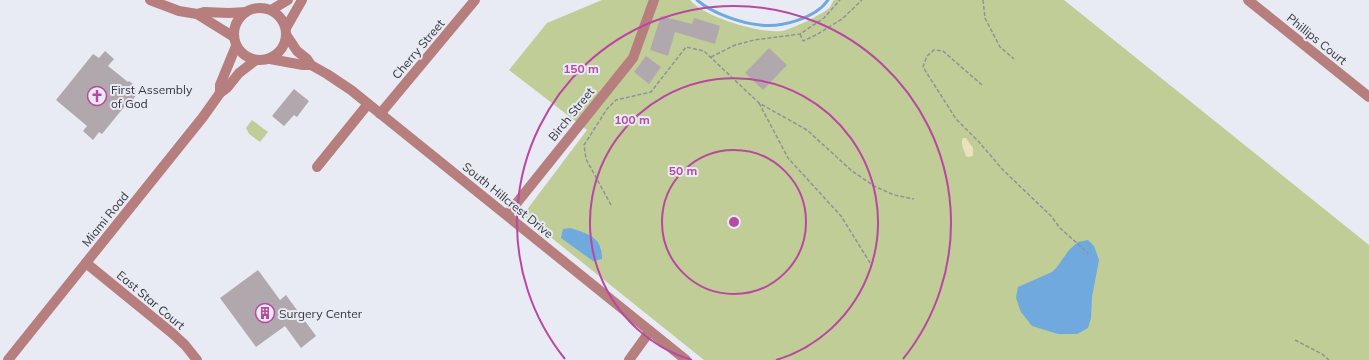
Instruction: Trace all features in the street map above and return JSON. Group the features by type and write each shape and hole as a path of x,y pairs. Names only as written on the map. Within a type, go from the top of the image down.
{"street":[{"path":"150,0 172,9 197,14 235,41"},
{"path":"271,10 288,0"},
{"path":"286,32 302,0"},
{"name":"Cherry Street","path":"380,114 475,0"},
{"name":"Birch Street","path":"507,215 633,58 654,0"},
{"name":"Phillips Court","path":"1248,0 1369,98"},
{"path":"254,8 271,10 278,14 283,21 286,32 285,43 282,50 270,59 256,60 248,58 241,52 235,41 234,31 238,20 246,12 254,8"},
{"path":"197,14 204,12 246,12"},
{"name":"South Hillcrest Drive","path":"286,32 297,51 307,59 311,65 338,80 686,360"},
{"name":"Miami Road","path":"220,93 220,85 235,41"},
{"name":"South Hillcrest Drive","path":"270,59 311,65"},
{"name":"Miami Road","path":"8,360 203,118 220,93 227,88 239,73 256,60"},
{"path":"317,168 368,104"},
{"name":"East Star Court","path":"86,263 172,333 185,345 197,360"},
{"path":"629,360 650,332"}],"path":[{"path":"711,57 735,45 754,40 800,34 824,18 840,0"},
{"path":"800,34 803,41 816,35 842,19 862,0"},
{"path":"983,0 985,18 1000,47 1014,59"},
{"path":"611,205 586,160 584,145 607,109 616,100 651,92 686,48 704,51 759,102 807,130 852,171 874,186 894,195 914,199"},
{"path":"982,85 943,51 934,50 927,56 924,67 956,119 979,142 1003,170 1051,216 1060,228 1088,253"},
{"path":"759,102 788,158 841,216 872,266"},
{"path":"1295,340 1322,354 1330,360"}],"green space":[{"path":"602,0 690,0 708,13 733,23 760,30 782,31 799,25 820,14 829,8 834,0 1064,0 1369,245 1369,360 704,360 523,215 587,130 509,70 547,23"},
{"path":"252,120 268,132 260,142 249,134 246,128"}],"sand":[{"path":"963,138 966,138 973,148 973,156 966,156 962,144"}],"water":[{"path":"570,228 583,232 597,241 600,246 602,259 593,261 561,238 563,229"},
{"path":"1088,240 1094,246 1099,260 1092,297 1091,318 1088,328 1077,334 1058,334 1032,326 1021,312 1016,298 1018,287 1052,272 1069,250 1078,242"}],"building":[{"path":"661,16 692,24 694,18 720,26 715,44 675,32 668,56 650,50"},
{"path":"769,48 787,65 763,90 745,73"},
{"name":"First Assembly of God","path":"105,51 114,59 108,66 128,82 129,81 133,84 136,88 136,95 131,103 129,101 102,134 99,132 93,140 83,131 87,126 56,100 93,54 99,58"},
{"path":"646,56 661,67 649,84 634,72"},
{"path":"294,89 309,101 297,117 294,115 284,126 272,116"},
{"name":"Surgery Center","path":"258,270 280,300 286,295 316,336 301,348 285,326 256,347 220,298"}],"waterway":[{"path":"697,0 710,9 735,20 768,26 788,23 807,17 828,0"}],"place":[{"name":"First Assembly of God","path":"97,96"},
{"name":"Surgery Center","path":"265,313"}]}
